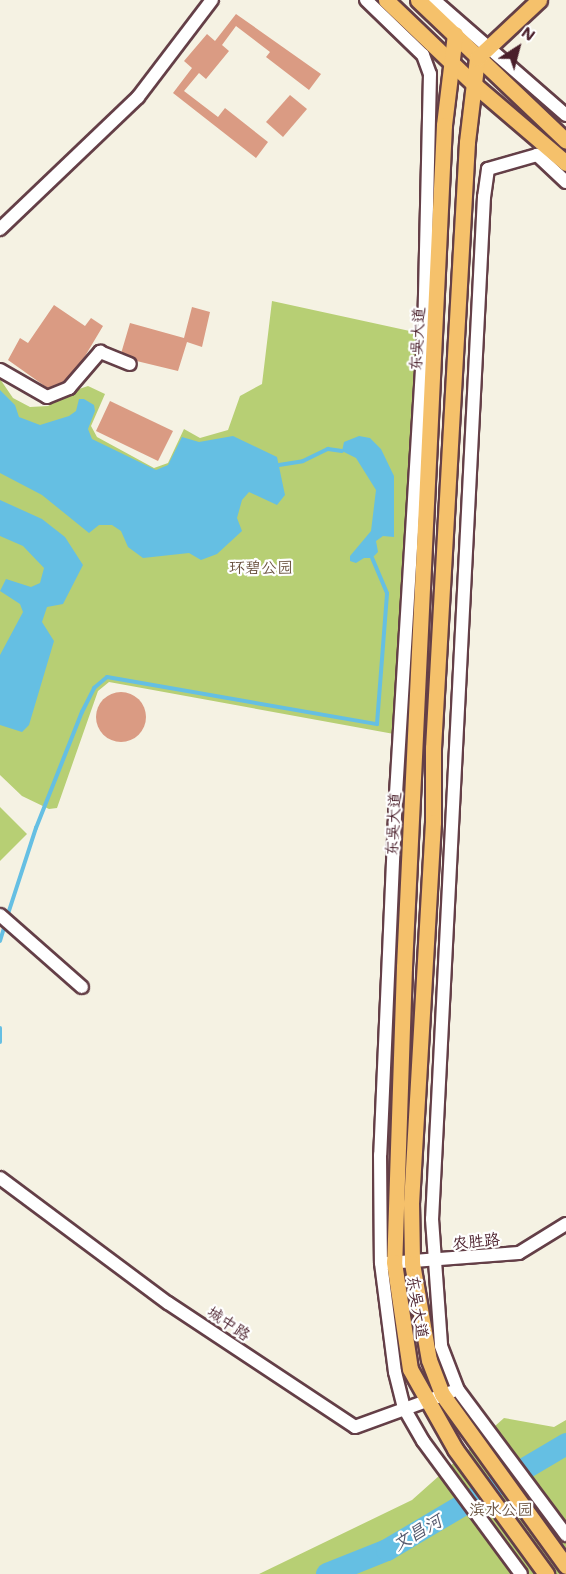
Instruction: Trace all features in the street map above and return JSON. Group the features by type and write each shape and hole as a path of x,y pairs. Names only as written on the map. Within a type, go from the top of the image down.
{"main road":[{"path":"386,0 477,87 566,163"},
{"path":"418,0 455,34 482,53 566,141"},
{"path":"482,53 539,0"},
{"name":"东吴大道","path":"455,34 444,125 388,1263 410,1369 425,1400 455,1449 546,1574"},
{"name":"东吴大道","path":"482,53 467,142 433,748 433,822 411,1203 412,1263 429,1360 442,1394 566,1566"}],"street":[{"path":"0,229 138,97 212,0"},
{"path":"366,0 423,55 430,74 424,336 396,793 381,1143 395,1371 404,1408 438,1460 521,1574"},
{"path":"434,0 482,53 566,116"},
{"path":"566,182 537,155 488,169 484,197 432,1219 433,1262 441,1346 459,1390 489,1426 566,1535"},
{"path":"0,370 47,397 57,397 69,388 100,352 130,364"},
{"path":"0,915 82,987"},
{"name":"城中路","path":"0,1178 168,1303 355,1427 425,1400 459,1390"},
{"name":"农胜路","path":"388,1263 433,1262 519,1253 566,1224"}],"green space":[{"name":"环碧公园","path":"272,301 419,333 394,734 109,682 98,691 57,808 49,809 22,796 0,775 0,379 13,398 30,407 48,406 67,393 88,386 105,394 91,426 97,437 154,468 168,463 184,429 200,438 228,430 240,396 262,384"},
{"path":"0,807 27,834 0,861"},
{"name":"滨水公园","path":"504,1418 554,1427 566,1420 566,1574 259,1574 412,1500"}],"water":[{"path":"0,390 15,405 19,417 40,425 69,416 76,411 79,399 84,399 94,405 95,411 88,429 92,439 156,470 168,465 182,437 199,442 233,436 277,457 285,495 277,505 249,492 242,500 237,518 242,531 217,554 201,560 189,553 143,558 128,547 121,531 112,525 99,525 89,533 42,495 0,473"},
{"path":"359,436 370,438 381,449 394,476 394,537 383,536 376,541 378,552 372,558 364,558 356,563 350,561 350,556 371,531 376,490 356,458 342,451 344,442"},
{"path":"0,500 42,519 65,537 83,565 63,604 47,607 42,622 54,641 29,725 22,732 0,725 0,655 23,612 20,604 0,591 6,579 31,587 40,583 44,568 23,546 0,536"}],"building":[{"path":"236,14 321,74 309,90 266,57 270,52 236,26 222,45 229,51 206,79 199,73 184,91 218,117 225,108 268,142 256,158 173,93 192,68 184,61 207,34 215,41"},
{"path":"290,95 307,109 283,137 266,122"},
{"path":"54,305 85,326 91,318 103,326 63,393 56,394 8,360 20,338 28,343"},
{"path":"192,307 210,312 202,347 187,342 178,371 120,357 130,323 184,338"},
{"path":"110,401 173,431 158,461 96,431"},
{"path":"116,692 126,692 139,699 146,712 146,722 139,735 126,742 116,742 107,738 100,731 96,722 96,712 100,703 107,696"}],"waterway":[{"path":"279,465 303,461 328,449 342,451"},
{"path":"7,917 36,828 82,712 94,688 107,677 377,724 387,593 372,558"},
{"path":"0,941 5,925"},
{"path":"0,1028 0,1042"},
{"name":"文昌河","path":"327,1574 387,1550 566,1444"}]}
